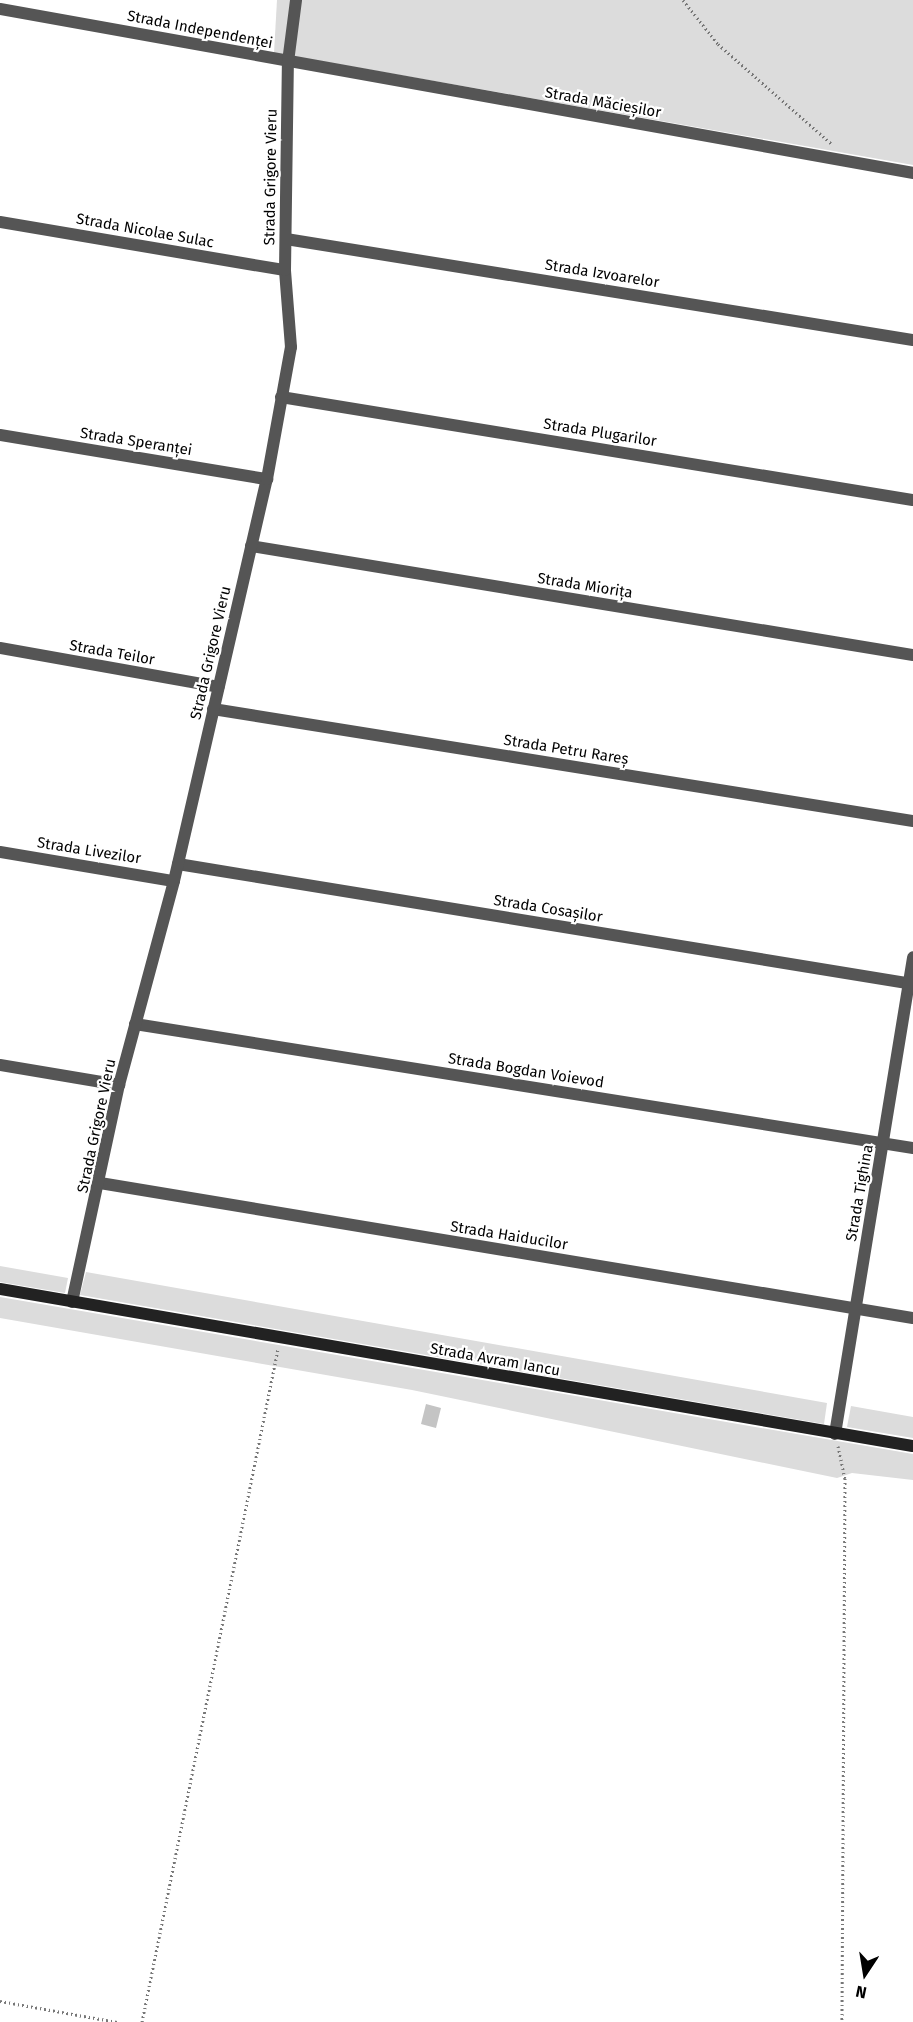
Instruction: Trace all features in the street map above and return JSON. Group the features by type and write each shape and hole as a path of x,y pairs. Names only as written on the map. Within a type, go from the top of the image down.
{"street":[{"name":"Strada Grigore Vieru","path":"72,1302 100,1184 119,1085 174,881 267,479 291,347 285,239 288,62 296,0"},
{"name":"Strada Independenței","path":"0,9 288,62"},
{"name":"Strada Măcieșilor","path":"288,62 913,173"},
{"name":"Strada Nicolae Sulac","path":"0,222 285,270"},
{"name":"Strada Izvoarelor","path":"285,239 913,340"},
{"name":"Strada Plugarilor","path":"282,397 913,500"},
{"name":"Strada Speranței","path":"0,435 267,479"},
{"name":"Strada Miorița","path":"251,546 913,655"},
{"name":"Strada Teilor","path":"0,648 219,687"},
{"name":"Strada Petru Rareș","path":"213,710 913,821"},
{"name":"Strada Livezilor","path":"0,852 174,881"},
{"name":"Strada Cosașilor","path":"178,864 911,984"},
{"name":"Strada Tighina","path":"835,1434 911,984 913,957"},
{"name":"Strada Bogdan Voievod","path":"135,1024 913,1148"},
{"path":"0,1065 119,1085"},
{"name":"Strada Haiducilor","path":"100,1184 913,1318"},
{"name":"Strada Avram Iancu","path":"0,1289 913,1446"}],"path":[{"path":"683,0 718,44 813,131 858,163"},
{"path":"142,2022 280,1338"},
{"path":"835,1434 845,1478 843,2022"},
{"path":"0,2001 117,2022"}],"shaded area":[{"path":"277,0 913,0 913,165 274,53"},
{"path":"0,1266 68,1278 65,1293 0,1282"},
{"path":"86,1272 827,1403 824,1424 80,1295"},
{"path":"0,1297 913,1454 913,1480 852,1473 837,1478 412,1390 0,1318"},
{"path":"851,1406 913,1417 913,1438 847,1427"}],"building":[{"path":"426,1404 441,1408 436,1428 421,1424"}]}
